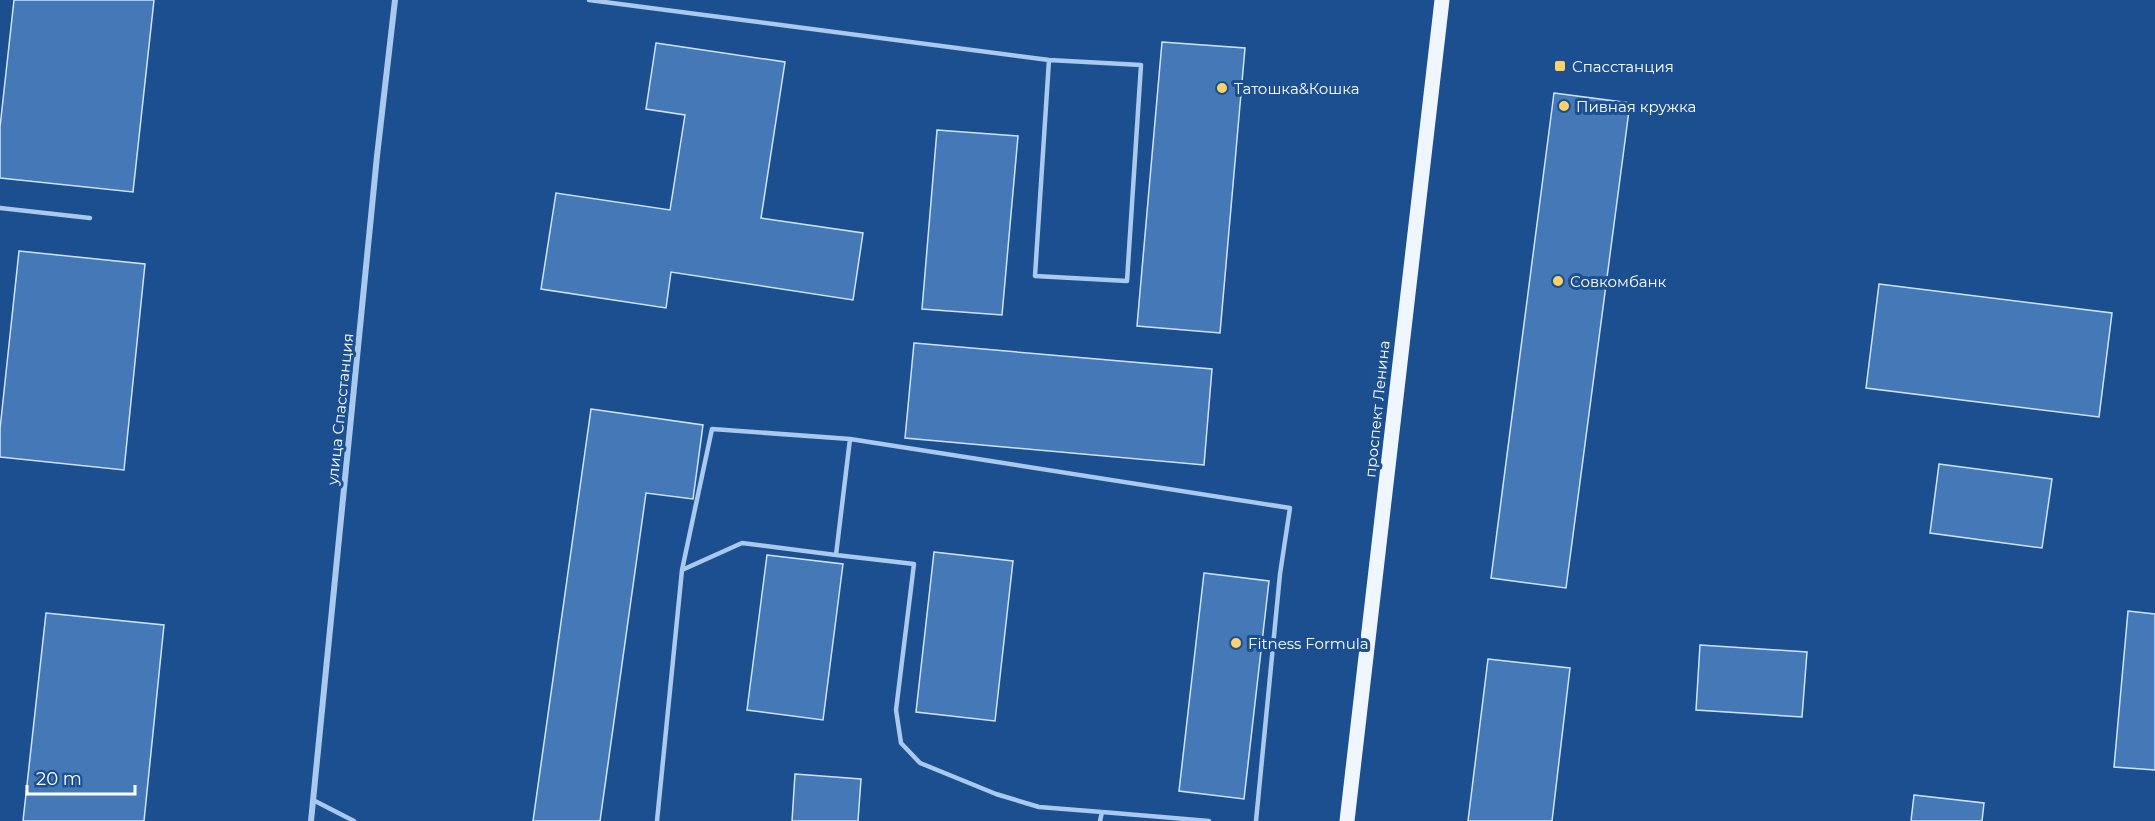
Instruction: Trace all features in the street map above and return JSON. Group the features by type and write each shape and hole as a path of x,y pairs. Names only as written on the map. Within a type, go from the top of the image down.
{"main road":[{"name":"проспект Ленина","path":"1347,821 1442,0"}],"street":[{"name":"улица Спасстанция","path":"311,821 377,156 395,0"}],"lane":[{"path":"589,0 1049,60 1141,65 1127,281 1035,276 1049,60"},
{"path":"0,208 90,218"},
{"path":"657,821 682,570 712,429 850,439 1290,508 1280,574 1256,821"},
{"path":"836,555 850,439"},
{"path":"682,570 742,543 914,564 896,710 901,743 920,763 996,794 1039,807 1209,821"},
{"path":"313,800 354,821"},
{"path":"1101,821 1102,812"}],"building":[{"path":"14,0 154,0 133,192 0,178 0,127"},
{"path":"1162,42 1245,48 1220,333 1137,326"},
{"path":"656,43 785,62 761,218 863,233 853,300 671,272 666,308 541,289 556,193 670,210 685,115 646,109"},
{"path":"1554,93 1630,103 1566,588 1491,578"},
{"path":"937,130 1018,136 1002,315 922,309"},
{"path":"19,251 145,264 124,470 0,457 0,429"},
{"path":"1879,284 2112,313 2099,417 1866,388"},
{"path":"914,343 1212,369 1204,465 905,438"},
{"path":"591,409 703,425 693,499 646,493 600,821 533,821"},
{"path":"1939,464 2052,479 2042,548 1930,533"},
{"path":"934,552 1013,561 995,721 916,712"},
{"path":"767,555 843,564 823,720 747,710"},
{"path":"1204,573 1269,581 1244,799 1179,791"},
{"path":"2128,611 2155,614 2155,770 2114,767"},
{"path":"46,613 164,625 144,821 23,821"},
{"path":"1700,645 1807,652 1802,717 1696,710"},
{"path":"1488,659 1570,668 1552,821 1468,821"},
{"path":"795,774 861,779 858,821 792,821"},
{"path":"1914,795 1984,803 1982,821 1911,821"}],"place":[{"name":"Спасстанция","path":"1560,66"},
{"name":"Татошка&Кошка","path":"1222,88"},
{"name":"Пивная кружка","path":"1564,106"},
{"name":"Совкомбанк","path":"1558,281"},
{"name":"Fitness Formula","path":"1236,643"}]}
